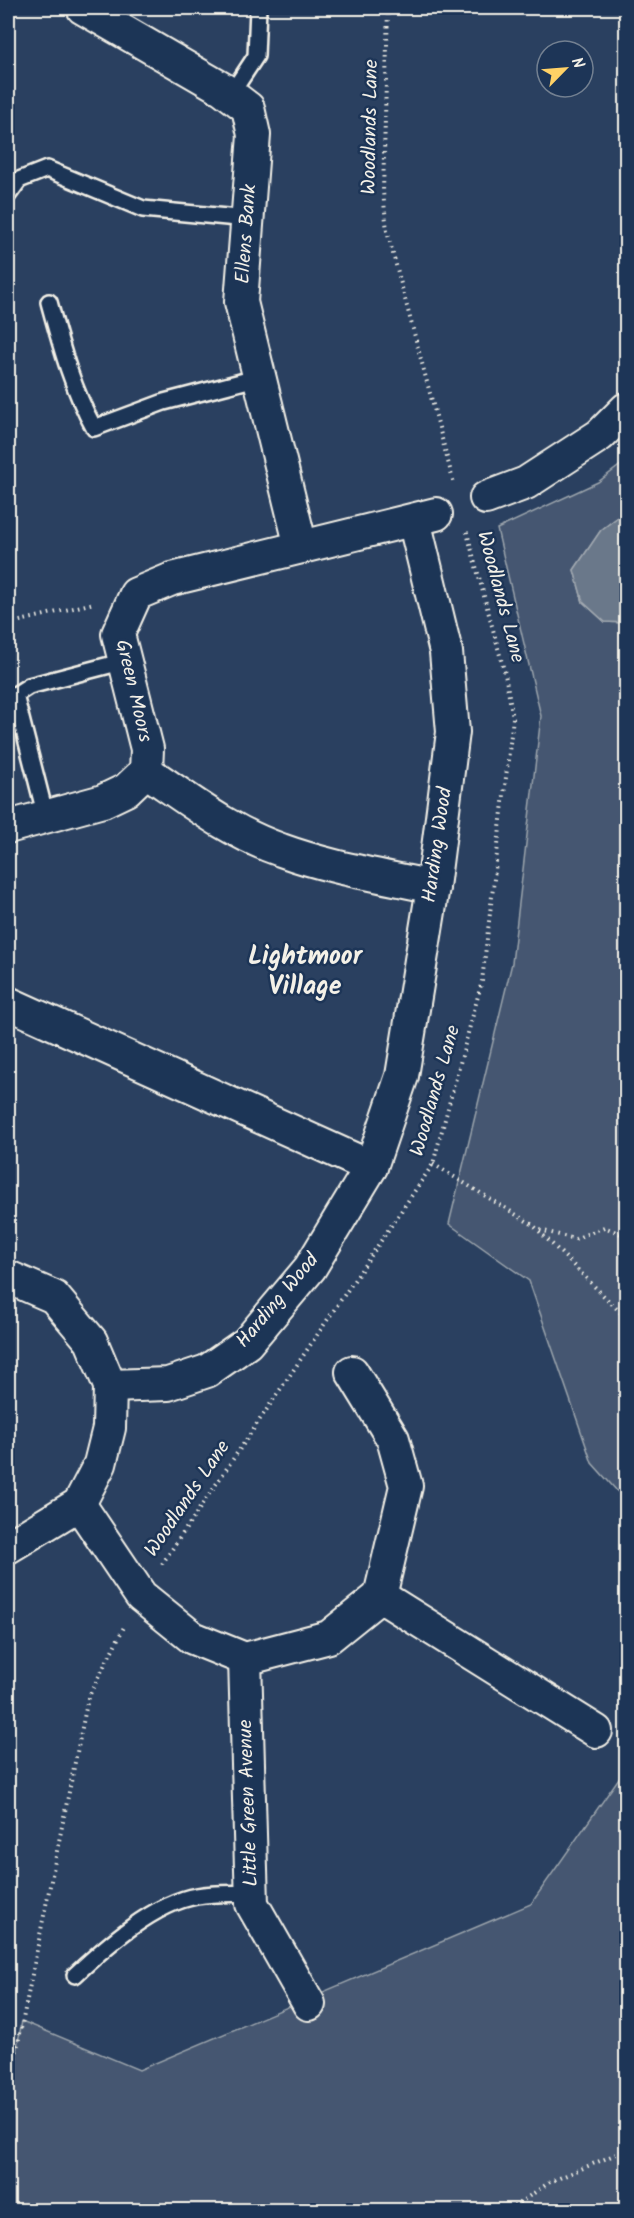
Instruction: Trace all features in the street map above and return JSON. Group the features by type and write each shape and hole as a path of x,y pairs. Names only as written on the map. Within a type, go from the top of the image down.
{"street":[{"name":"Ellens Bank","path":"82,8 231,94 248,108 254,135 242,302 301,547"},
{"path":"136,594 172,579 452,509 526,483 600,435 627,409"},
{"name":"Harding Wood","path":"110,1386 168,1384 207,1371 247,1343 310,1268 371,1167 402,1076 433,887 453,732 446,652 452,509"},
{"name":"Green Moors","path":"8,827 104,801 126,790 146,771 147,749 118,634 136,594"},
{"path":"146,771 224,824 280,850 351,870 433,887"},
{"path":"8,1003 371,1167"},
{"path":"8,1278 54,1298 91,1341 110,1386 109,1428 100,1464 79,1504 8,1547"},
{"path":"79,1504 141,1596 193,1638 244,1659 330,1637 380,1596 406,1486 393,1439 352,1372"},
{"path":"380,1596 596,1731"},
{"name":"Little Green Avenue","path":"244,1659 252,1904 309,2004"}],"lane":[{"path":"231,94 256,56 258,8"},
{"path":"8,195 19,180 47,169 143,209 248,219"},
{"path":"49,302 70,378 94,428 164,402 260,378"},
{"path":"46,817 15,695 30,686 125,661"},
{"path":"75,1975 123,1932 172,1904 196,1896 252,1893"}],"path":[{"name":"Woodlands Lane","path":"8,2093 88,1698 141,1596 433,1164 482,981 513,718 506,674 452,509 387,231 383,192 388,8"},
{"path":"8,624 136,594"},
{"path":"433,1164 533,1225 627,1318"},
{"path":"537,1230 575,1239 604,1227 627,1236"},
{"path":"509,2211 550,2182 627,2150"}],"shaded area":[{"path":"626,461 626,511 601,530 574,570 583,602 605,622 626,623 626,1501 592,1463 529,1281 449,1224 512,963 541,716 497,529 598,482"},
{"path":"626,511 626,623 605,622 583,602 574,570 601,530"},
{"path":"626,1768 626,2210 8,2210 8,2093 22,2021 139,2070 531,1904"}],"district":[{"name":"Lightmoor Village","path":"305,972"}]}
